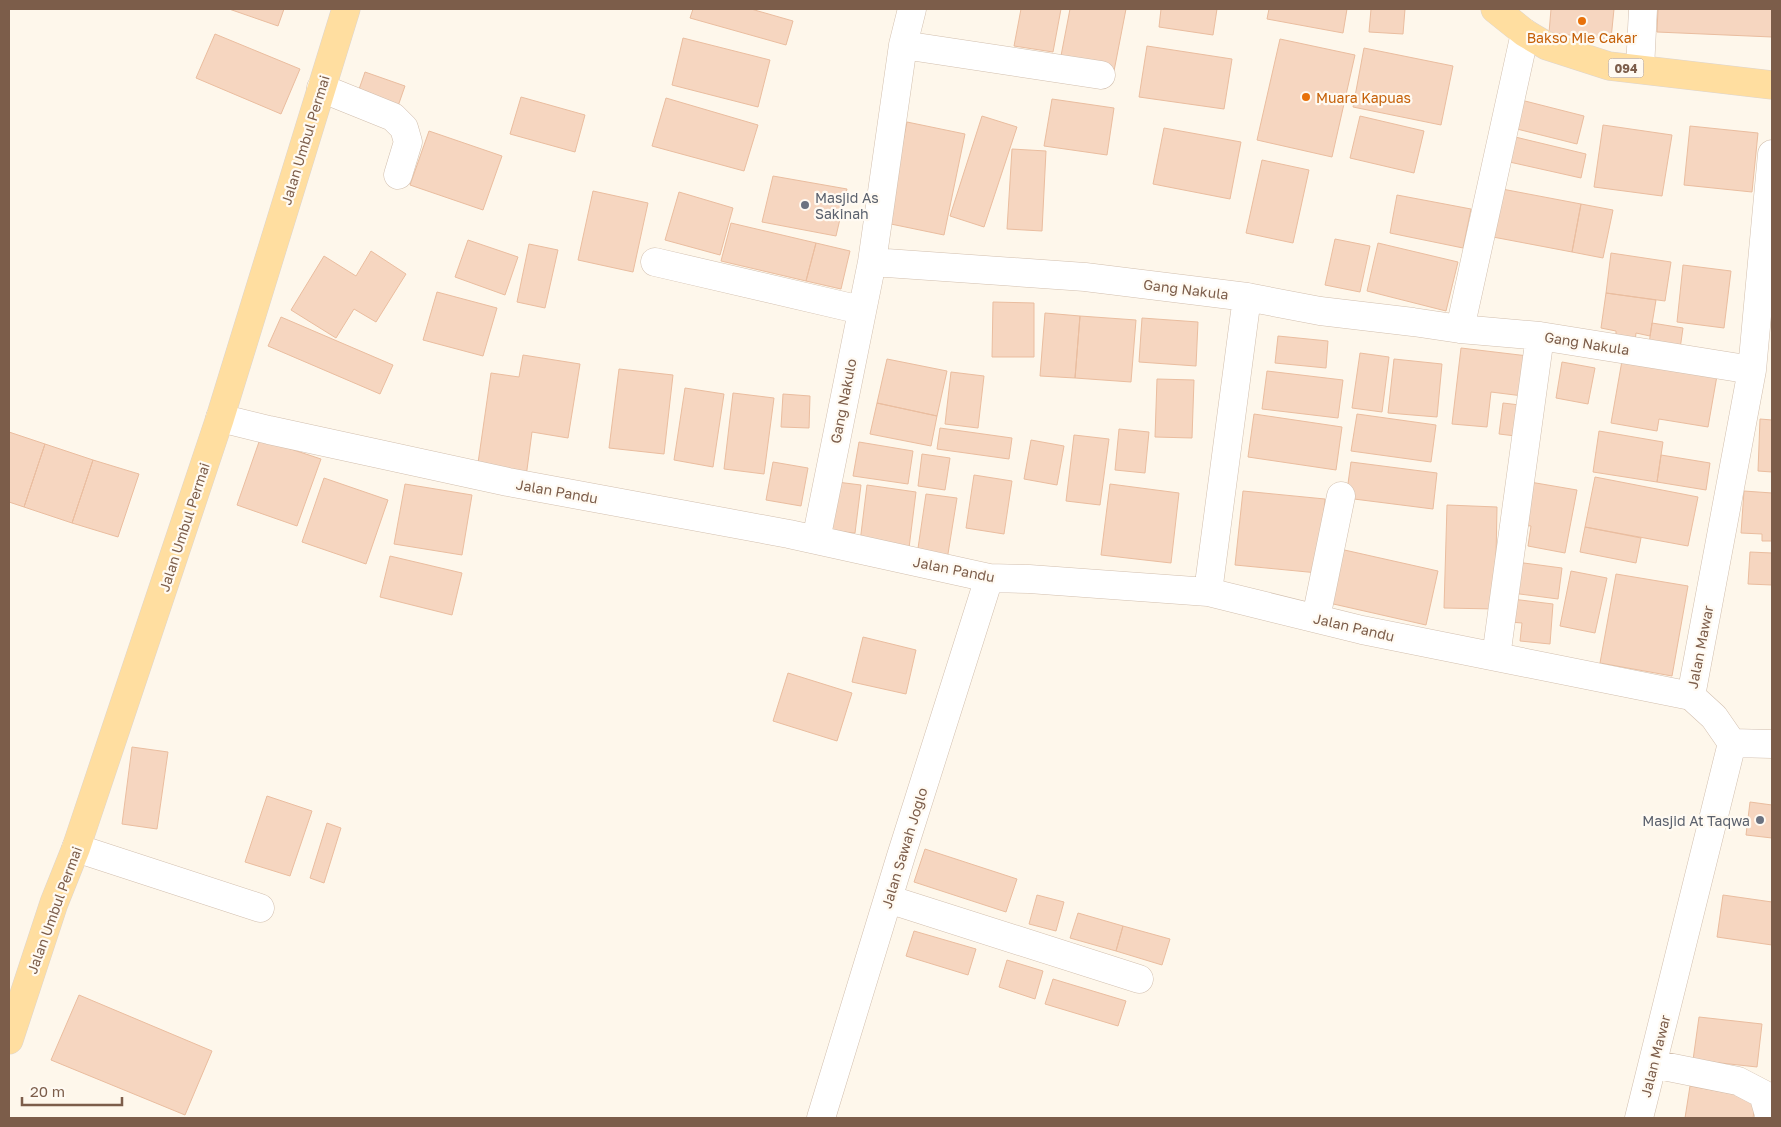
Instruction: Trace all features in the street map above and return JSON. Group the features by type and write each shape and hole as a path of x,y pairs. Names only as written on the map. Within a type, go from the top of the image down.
{"main road":[{"name":"Jalan Umbul Permai","path":"9,1040 54,903 76,848 220,418 346,9"},
{"name":"094","path":"1495,9 1525,33 1547,46 1609,66 1772,85"}],"street":[{"path":"872,262 903,45 912,9"},
{"path":"1640,69 1643,9"},
{"path":"1460,329 1525,33"},
{"path":"903,45 1101,76"},
{"path":"322,88 394,117 404,128 408,142 398,175"},
{"name":"Jalan Mawar","path":"1639,1118 1732,743 1714,717 1691,696 1752,370 1772,154"},
{"path":"655,262 861,310"},
{"name":"Gang Nakula","path":"872,262 1086,277 1247,297 1320,311 1460,329 1540,336 1752,370"},
{"name":"Gang Nakulo","path":"816,540 872,262"},
{"path":"1208,592 1247,297"},
{"path":"1496,657 1540,336"},
{"name":"Jalan Pandu","path":"220,418 508,482 816,540 989,578 1029,579 1208,592 1362,630 1691,696"},
{"path":"1316,618 1341,496"},
{"name":"Jalan Sawah Joglo","path":"821,1118 989,578"},
{"path":"1732,743 1772,744"},
{"path":"76,848 260,908"},
{"path":"888,899 1139,980"},
{"path":"1653,1064 1738,1081 1763,1094 1770,1118"}],"building":[{"path":"229,9 284,9 278,26"},
{"path":"693,9 751,9 793,21 786,45 690,18"},
{"path":"1021,9 1061,9 1053,52 1014,46"},
{"path":"1070,9 1126,9 1114,71 1060,61"},
{"path":"1161,9 1217,9 1213,35 1159,27"},
{"path":"1269,9 1347,9 1343,33 1267,19"},
{"path":"1371,9 1405,9 1403,34 1369,32"},
{"name":"Bakso Mie Cakar","path":"1551,9 1614,9 1611,39 1549,33"},
{"path":"1658,9 1772,9 1772,37 1657,32"},
{"path":"215,34 300,69 281,114 196,78"},
{"path":"683,38 770,60 758,107 672,85"},
{"name":"Muara Kapuas","path":"1280,39 1355,55 1332,157 1257,140"},
{"path":"1147,46 1232,59 1224,109 1139,97"},
{"path":"1364,48 1453,66 1441,125 1353,107"},
{"path":"365,72 405,86 397,109 357,95"},
{"path":"521,97 585,115 575,152 510,134"},
{"path":"666,98 758,125 744,171 652,146"},
{"path":"1052,99 1114,108 1107,155 1044,146"},
{"path":"1521,100 1584,116 1577,144 1513,128"},
{"path":"982,116 1017,127 984,227 950,216"},
{"path":"1360,116 1424,131 1414,173 1350,158"},
{"path":"907,122 965,134 944,235 886,223"},
{"path":"1603,125 1672,135 1662,196 1594,187"},
{"path":"1690,126 1758,133 1752,192 1684,185"},
{"path":"1164,128 1241,142 1230,199 1153,184"},
{"path":"429,131 502,156 483,210 410,185"},
{"path":"1511,136 1586,154 1581,178 1505,161"},
{"path":"1012,149 1046,151 1042,231 1007,229"},
{"path":"1262,160 1309,170 1293,243 1246,233"},
{"name":"Masjid As Sakinah","path":"773,176 847,189 836,236 762,222"},
{"path":"1502,189 1581,204 1572,252 1493,237"},
{"path":"593,191 648,203 633,272 578,260"},
{"path":"679,192 733,208 720,255 665,240"},
{"path":"1397,195 1471,209 1463,248 1390,233"},
{"path":"1581,204 1613,210 1603,258 1572,252"},
{"path":"731,223 816,243 806,281 721,261"},
{"path":"1335,239 1370,246 1360,292 1325,285"},
{"path":"468,240 518,257 505,295 455,277"},
{"path":"816,243 850,251 841,289 806,281"},
{"path":"1378,243 1458,262 1446,311 1367,291"},
{"path":"529,244 558,250 545,308 517,302"},
{"path":"371,251 406,274 376,322 354,309 336,338 291,310 324,256 356,276"},
{"path":"1611,253 1671,262 1665,301 1606,293"},
{"path":"1683,265 1731,271 1724,328 1677,322"},
{"path":"437,292 497,308 483,356 423,340"},
{"path":"1606,293 1656,300 1650,336 1636,333 1635,342 1616,339 1616,331 1601,328"},
{"path":"993,302 1034,303 1034,357 992,357"},
{"path":"1045,313 1080,316 1075,378 1040,376"},
{"path":"1080,316 1136,320 1131,382 1075,378"},
{"path":"281,317 393,365 380,394 268,346"},
{"path":"1142,318 1198,322 1196,366 1139,362"},
{"path":"1652,323 1683,328 1679,356 1648,351"},
{"path":"1278,336 1328,341 1326,368 1275,363"},
{"path":"1461,348 1528,356 1523,396 1491,392 1487,427 1452,424"},
{"path":"1360,353 1389,357 1382,412 1352,408"},
{"path":"523,355 580,364 568,438 532,432 526,477 477,470 491,373 519,377"},
{"path":"1623,355 1718,370 1708,427 1659,419 1657,431 1611,423"},
{"path":"887,359 947,371 937,416 877,403"},
{"path":"1394,359 1442,364 1437,417 1388,413"},
{"path":"1562,362 1595,368 1588,404 1556,398"},
{"path":"619,369 673,375 664,454 609,448"},
{"path":"1267,371 1343,380 1338,418 1262,409"},
{"path":"951,372 984,376 978,428 945,424"},
{"path":"1157,379 1194,380 1192,438 1155,437"},
{"path":"685,388 724,394 713,467 674,460"},
{"path":"733,393 774,398 764,474 724,469"},
{"path":"783,394 810,396 809,428 781,427"},
{"path":"877,403 937,416 931,446 870,434"},
{"path":"1503,403 1528,406 1524,437 1499,434"},
{"path":"1254,414 1342,427 1336,470 1248,457"},
{"path":"1357,414 1436,425 1431,462 1351,451"},
{"path":"1760,419 1772,420 1772,472 1758,471"},
{"path":"940,428 1012,438 1009,459 937,449"},
{"path":"1119,429 1149,432 1145,473 1115,470"},
{"path":"1599,431 1663,442 1657,482 1593,472"},
{"path":"9,432 45,444 24,507 9,502"},
{"path":"1074,435 1109,439 1100,505 1066,501"},
{"path":"260,439 321,459 297,526 237,505"},
{"path":"1031,440 1064,446 1057,485 1024,479"},
{"path":"859,442 913,451 908,484 853,476"},
{"path":"45,444 93,460 72,523 24,507"},
{"path":"922,454 950,458 945,490 918,486"},
{"path":"1661,455 1710,463 1706,490 1657,482"},
{"path":"93,460 139,474 118,537 72,523"},
{"path":"773,462 808,468 801,506 766,500"},
{"path":"1351,462 1437,473 1433,509 1346,498"},
{"path":"974,475 1012,481 1004,534 966,528"},
{"path":"1595,477 1698,497 1688,546 1585,527"},
{"path":"324,478 388,500 366,564 302,542"},
{"path":"829,481 861,485 855,533 823,530"},
{"path":"1530,482 1577,490 1565,553 1528,546 1531,526 1522,525"},
{"path":"405,484 472,495 462,555 394,544"},
{"path":"1110,484 1179,493 1171,563 1101,555"},
{"path":"867,485 916,492 909,548 860,542"},
{"path":"1243,491 1325,499 1318,573 1235,565"},
{"path":"1744,491 1772,493 1772,541 1762,541 1762,534 1741,533"},
{"path":"926,494 957,498 947,560 917,555"},
{"path":"1447,505 1497,507 1495,609 1444,608"},
{"path":"1585,527 1641,538 1636,563 1580,552"},
{"path":"1340,549 1438,571 1426,625 1329,603"},
{"path":"1750,552 1772,553 1772,585 1748,584"},
{"path":"390,556 462,573 452,615 380,597"},
{"path":"1516,562 1562,568 1558,599 1512,593"},
{"path":"1571,571 1607,578 1595,633 1560,626"},
{"path":"1616,574 1688,586 1672,676 1600,663"},
{"path":"1512,599 1553,604 1550,644 1520,641 1522,623 1510,622"},
{"path":"863,637 916,650 906,694 852,682"},
{"path":"788,673 852,693 837,741 773,721"},
{"path":"132,747 168,752 157,829 122,824"},
{"path":"267,796 312,811 290,876 245,862"},
{"name":"Masjid At Taqwa","path":"1750,802 1772,805 1772,838 1746,835"},
{"path":"327,823 341,828 324,883 310,878"},
{"path":"925,849 1017,879 1006,912 914,882"},
{"path":"1037,895 1064,902 1056,931 1029,924"},
{"path":"1723,895 1772,902 1772,945 1717,937"},
{"path":"1078,913 1123,926 1116,951 1070,938"},
{"path":"1123,926 1170,939 1162,965 1116,951"},
{"path":"914,931 976,949 968,975 906,956"},
{"path":"1007,960 1043,971 1035,999 999,987"},
{"path":"1053,979 1126,1001 1118,1026 1045,1004"},
{"path":"79,995 212,1051 185,1115 51,1060"},
{"path":"1699,1017 1762,1024 1757,1067 1693,1060"},
{"path":"1690,1086 1756,1098 1753,1118 1685,1118"}],"place":[{"name":"Bakso Mie Cakar","path":"1582,21"},
{"name":"Muara Kapuas","path":"1306,97"},
{"name":"Masjid As Sakinah","path":"805,205"},
{"name":"Masjid At Taqwa","path":"1760,820"}]}
